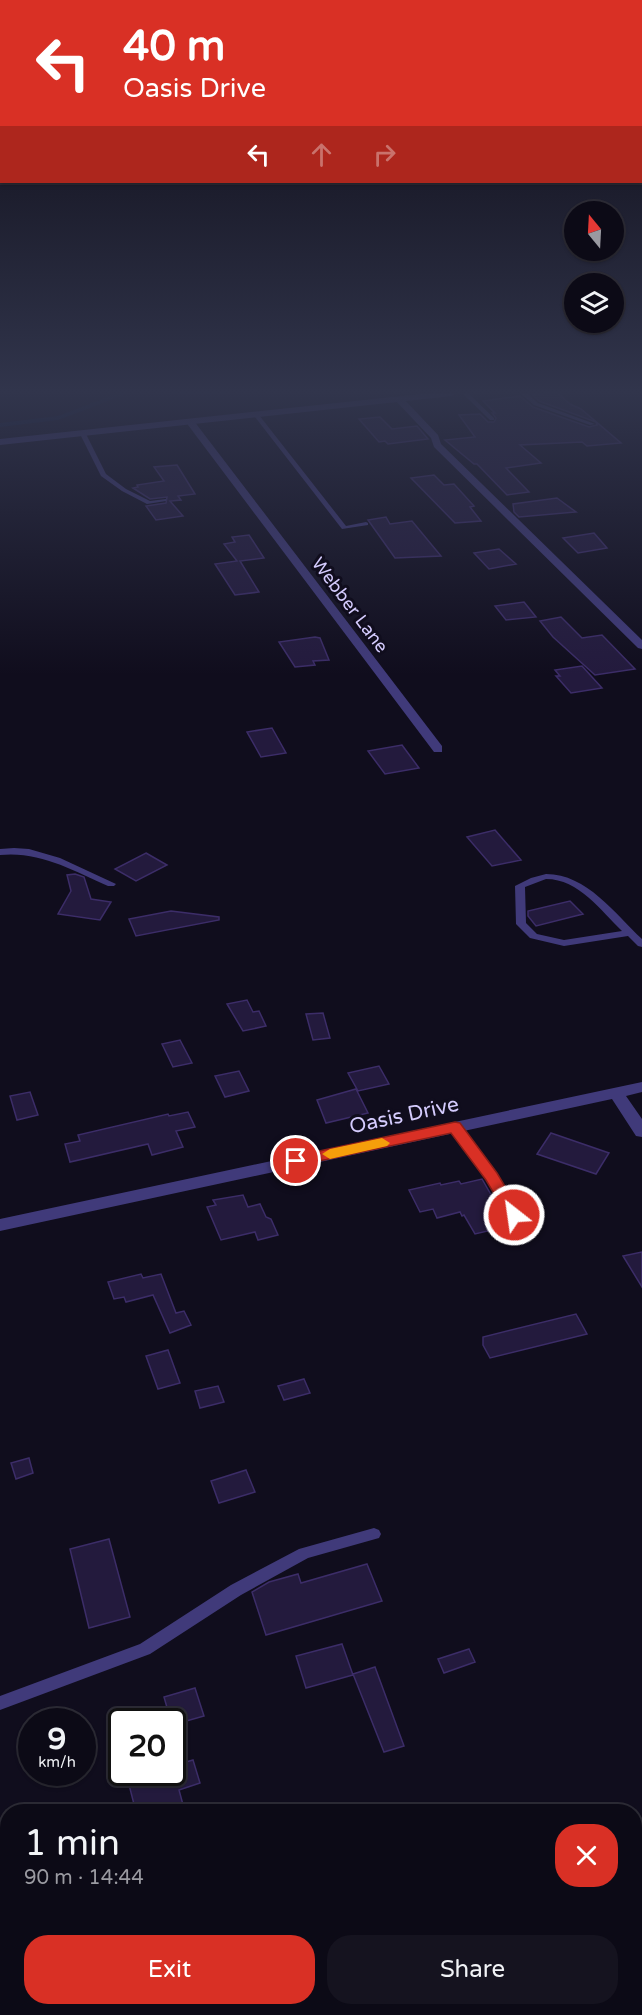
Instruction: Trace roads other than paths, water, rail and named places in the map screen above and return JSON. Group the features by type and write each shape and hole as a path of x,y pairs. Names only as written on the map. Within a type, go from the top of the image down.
{"street":[{"name":"Webber Lane","path":"239,487 438,750"},
{"path":"480,487 642,646"},
{"name":"Oasis Drive","path":"0,1225 642,1087"},
{"path":"616,1092 642,1132"}],"lane":[{"path":"120,487 149,503 164,500"},
{"path":"312,487 344,528 366,524"},
{"path":"0,852 17,849 54,859 111,884"},
{"path":"630,933 564,943 534,936 521,924 520,886 530,880 546,877 565,878 578,883 642,944"},
{"path":"455,1127 492,1177 525,1234"},
{"path":"0,1703 145,1649 236,1590 304,1553 374,1534"}]}
